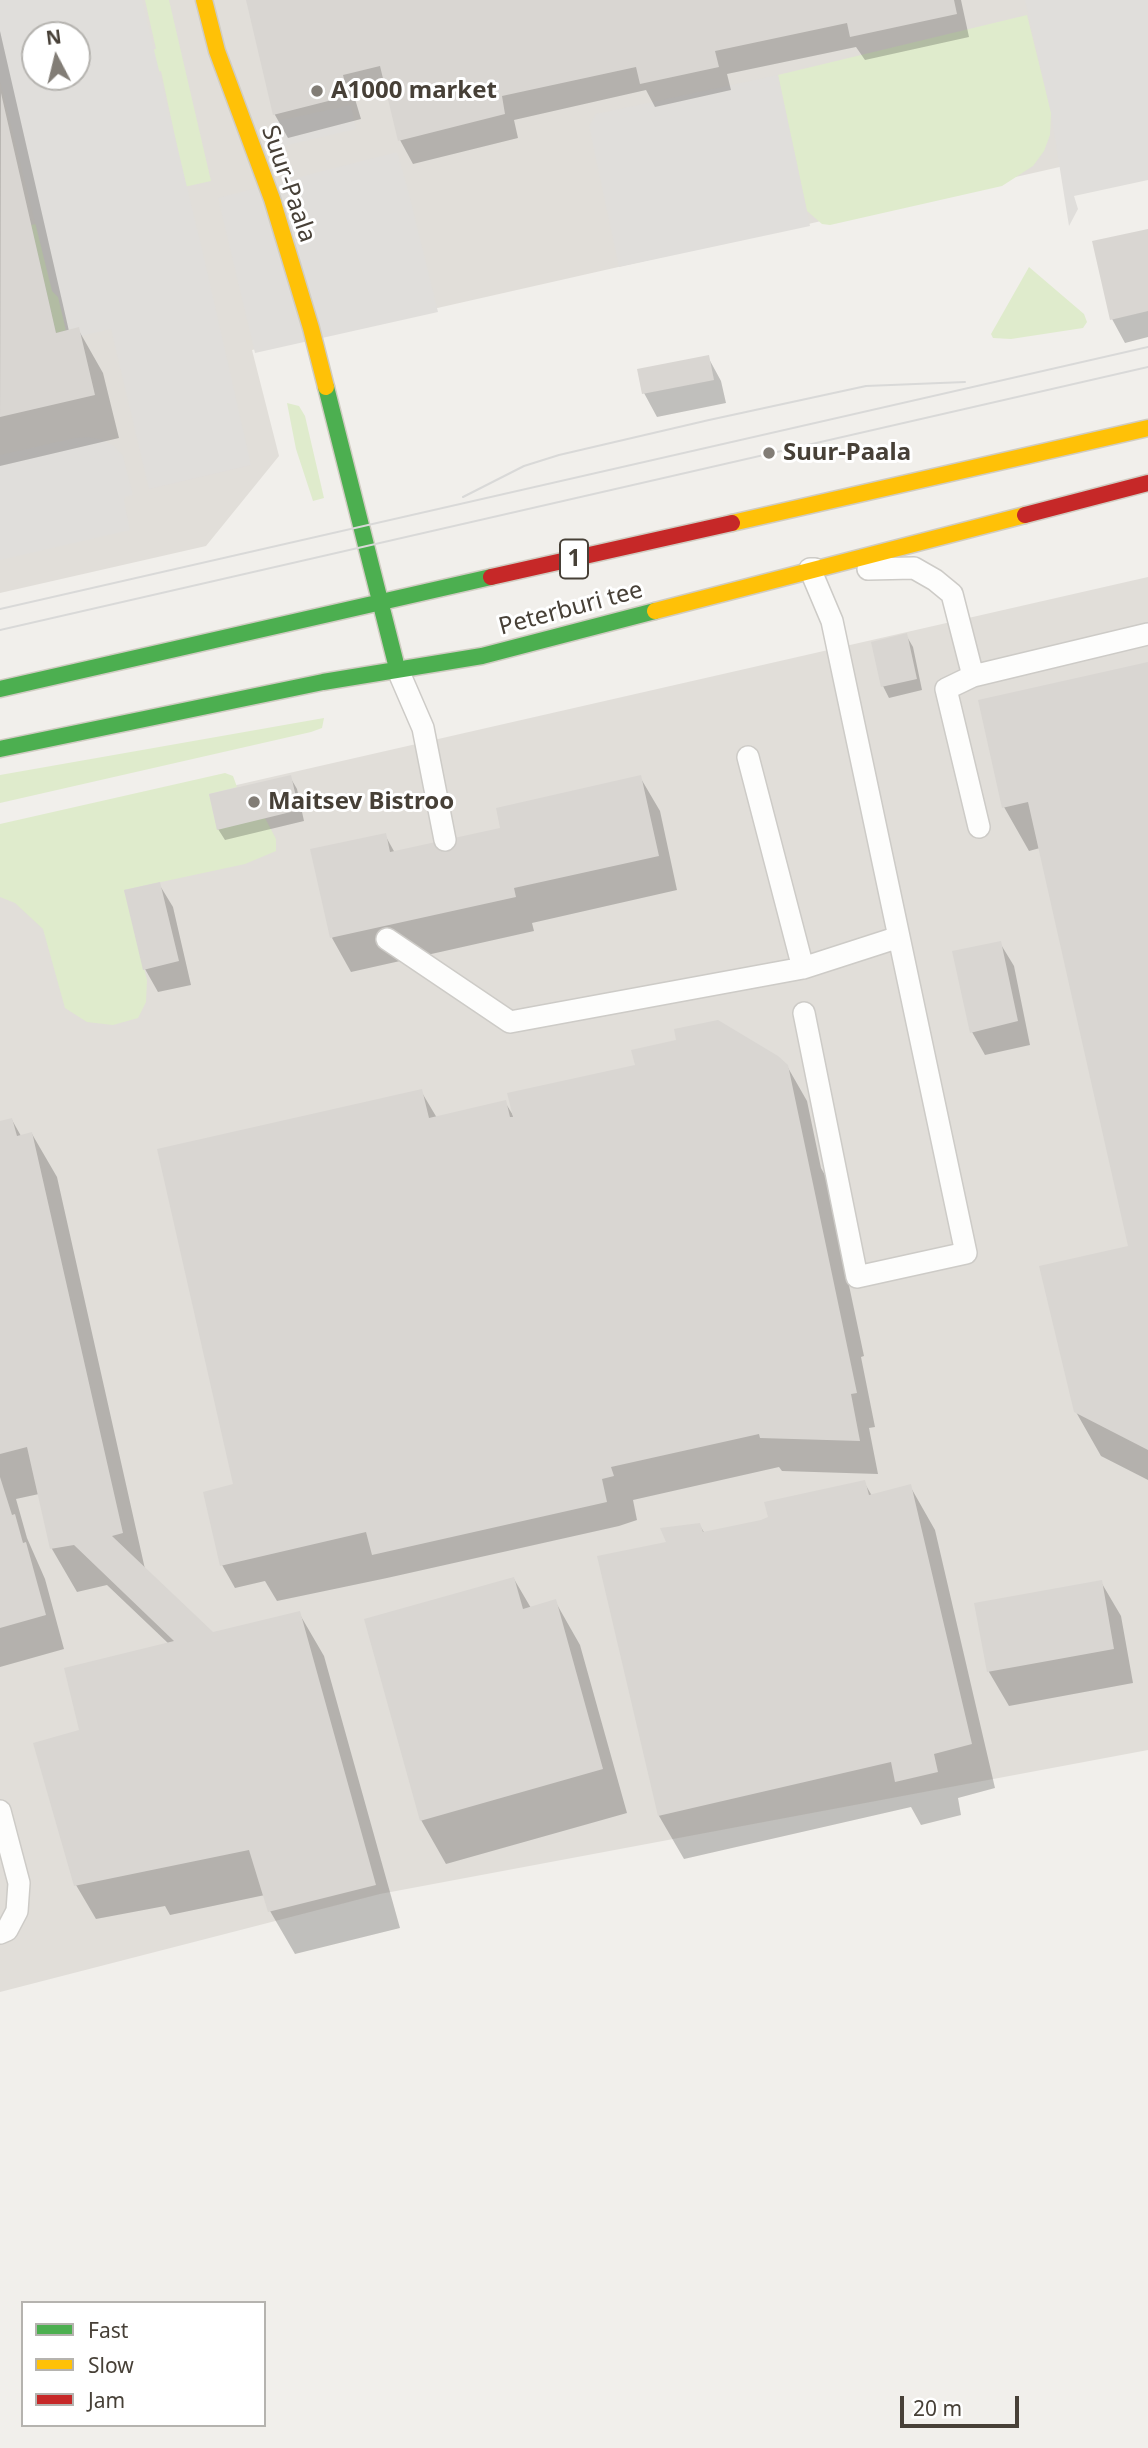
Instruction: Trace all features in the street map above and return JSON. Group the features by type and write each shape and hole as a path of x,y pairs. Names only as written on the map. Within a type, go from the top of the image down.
{"main road":[{"name":"Suur-Paala","path":"204,0 217,51 272,199 311,328 397,668"},
{"name":"Peterburi tee","path":"0,689 1148,428"},
{"name":"Peterburi tee","path":"0,749 397,668 482,656 1148,483"}],"lane":[{"path":"804,1013 857,1277 966,1253 832,621 810,569 915,568 935,580 953,594 973,676"},
{"path":"979,827 946,689 973,676 1148,634"},
{"path":"397,668 423,728 445,840"},
{"path":"748,757 803,968"},
{"path":"387,939 510,1022 803,968 899,937"},
{"path":"0,1811 19,1883 17,1911 7,1930 0,1933"}],"shaded area":[{"path":"0,0 1148,0 1148,147 252,350 279,456 206,546 0,593"},
{"path":"0,0 142,0 251,465 149,489 111,329 68,339 58,297 52,291 0,81"},
{"path":"1025,0 1148,0 1148,180 1074,196 1078,209 1069,226 1051,113"},
{"path":"778,75 810,226 619,267 589,126 596,114"},
{"path":"351,105 356,129 279,147 273,122"},
{"path":"397,152 438,312 255,353 218,198"},
{"path":"89,437 114,446 123,456 133,495 125,497 124,501 130,530 0,560 0,455"},
{"path":"1148,577 1148,1750 380,1894 0,1992 0,839"}],"green space":[{"path":"145,0 169,0 211,181 166,191 181,165 161,71 137,77 132,54 156,49"},
{"path":"1027,15 1051,112 1050,135 1044,151 1033,166 1002,186 830,225 822,224 807,211 778,75"},
{"path":"61,219 79,327 56,333 31,225"},
{"path":"1029,267 1084,314 1087,322 1083,328 1011,339 993,338 991,334"},
{"path":"287,403 299,406 305,416 324,498 313,501 296,449"},
{"path":"324,718 322,728 311,732 0,803 0,775"},
{"path":"225,773 233,776 237,787 209,794 217,829 265,818 276,839 276,851 245,864 124,890 147,980 146,1002 138,1018 113,1025 87,1022 65,1008 43,929 15,903 0,897 0,824"}],"building":[{"path":"246,0 954,0 957,14 850,37 847,23 715,51 719,67 640,84 636,67 502,96 505,114 398,141 380,66 343,75 348,96 273,115"},
{"path":"1,93 56,333 79,327 95,395 0,417"},
{"path":"1148,229 1148,311 1110,320 1092,241"},
{"path":"709,355 714,380 642,394 637,369"},
{"path":"907,633 917,679 881,687 871,642"},
{"path":"1148,662 1148,1450 1074,1412 1039,1266 1128,1246 1028,802 1002,808 978,700"},
{"name":"Maitsev Bistroo","path":"291,775 299,810 217,830 209,794"},
{"path":"641,775 659,856 514,888 516,897 330,938 310,849 386,833 390,852 500,828 496,808"},
{"path":"160,882 179,961 143,970 124,890"},
{"path":"1001,941 1018,1021 970,1033 952,951"},
{"path":"718,1020 778,1056 788,1065 857,1393 851,1394 860,1441 760,1438 759,1434 611,1467 614,1476 602,1479 607,1502 372,1555 366,1532 220,1566 203,1492 233,1484 157,1149 422,1089 429,1118 506,1100 510,1117 513,1117 507,1093 635,1065 631,1050 676,1040 674,1029"},
{"path":"12,1118 17,1136 32,1132 123,1533 112,1536 213,1632 300,1611 376,1885 268,1912 249,1850 74,1886 33,1743 79,1730 64,1668 174,1641 74,1545 50,1549 27,1447 0,1454 0,1121"},
{"path":"0,1477 23,1543 26,1542 46,1615 0,1628"},
{"path":"865,1480 869,1495 911,1484 972,1744 934,1754 938,1772 895,1782 891,1762 658,1816 597,1556 666,1542 660,1528 700,1523 703,1532 761,1520 768,1517 764,1502"},
{"path":"514,1577 523,1609 556,1599 603,1769 420,1821 364,1619"},
{"path":"1102,1580 1114,1649 987,1672 974,1603"}],"tram line":[{"path":"0,609 1148,347"},
{"path":"0,630 1148,367"},
{"path":"463,497 524,466 559,455 709,420 866,386 965,382"}],"traffic: fast":[{"path":"326,387 397,668"},
{"path":"0,689 491,577"},
{"path":"0,749 323,682 482,656 655,611"}],"traffic: slow":[{"path":"204,0 217,51 272,199 326,387"},
{"path":"732,523 1148,428"},
{"path":"655,611 1025,515"}],"traffic: jam":[{"path":"1025,515 1148,483"},
{"path":"491,577 732,523"}],"place":[{"name":"A1000 market","path":"317,91"},
{"name":"Suur-Paala","path":"769,453"},
{"name":"Maitsev Bistroo","path":"254,802"}]}
